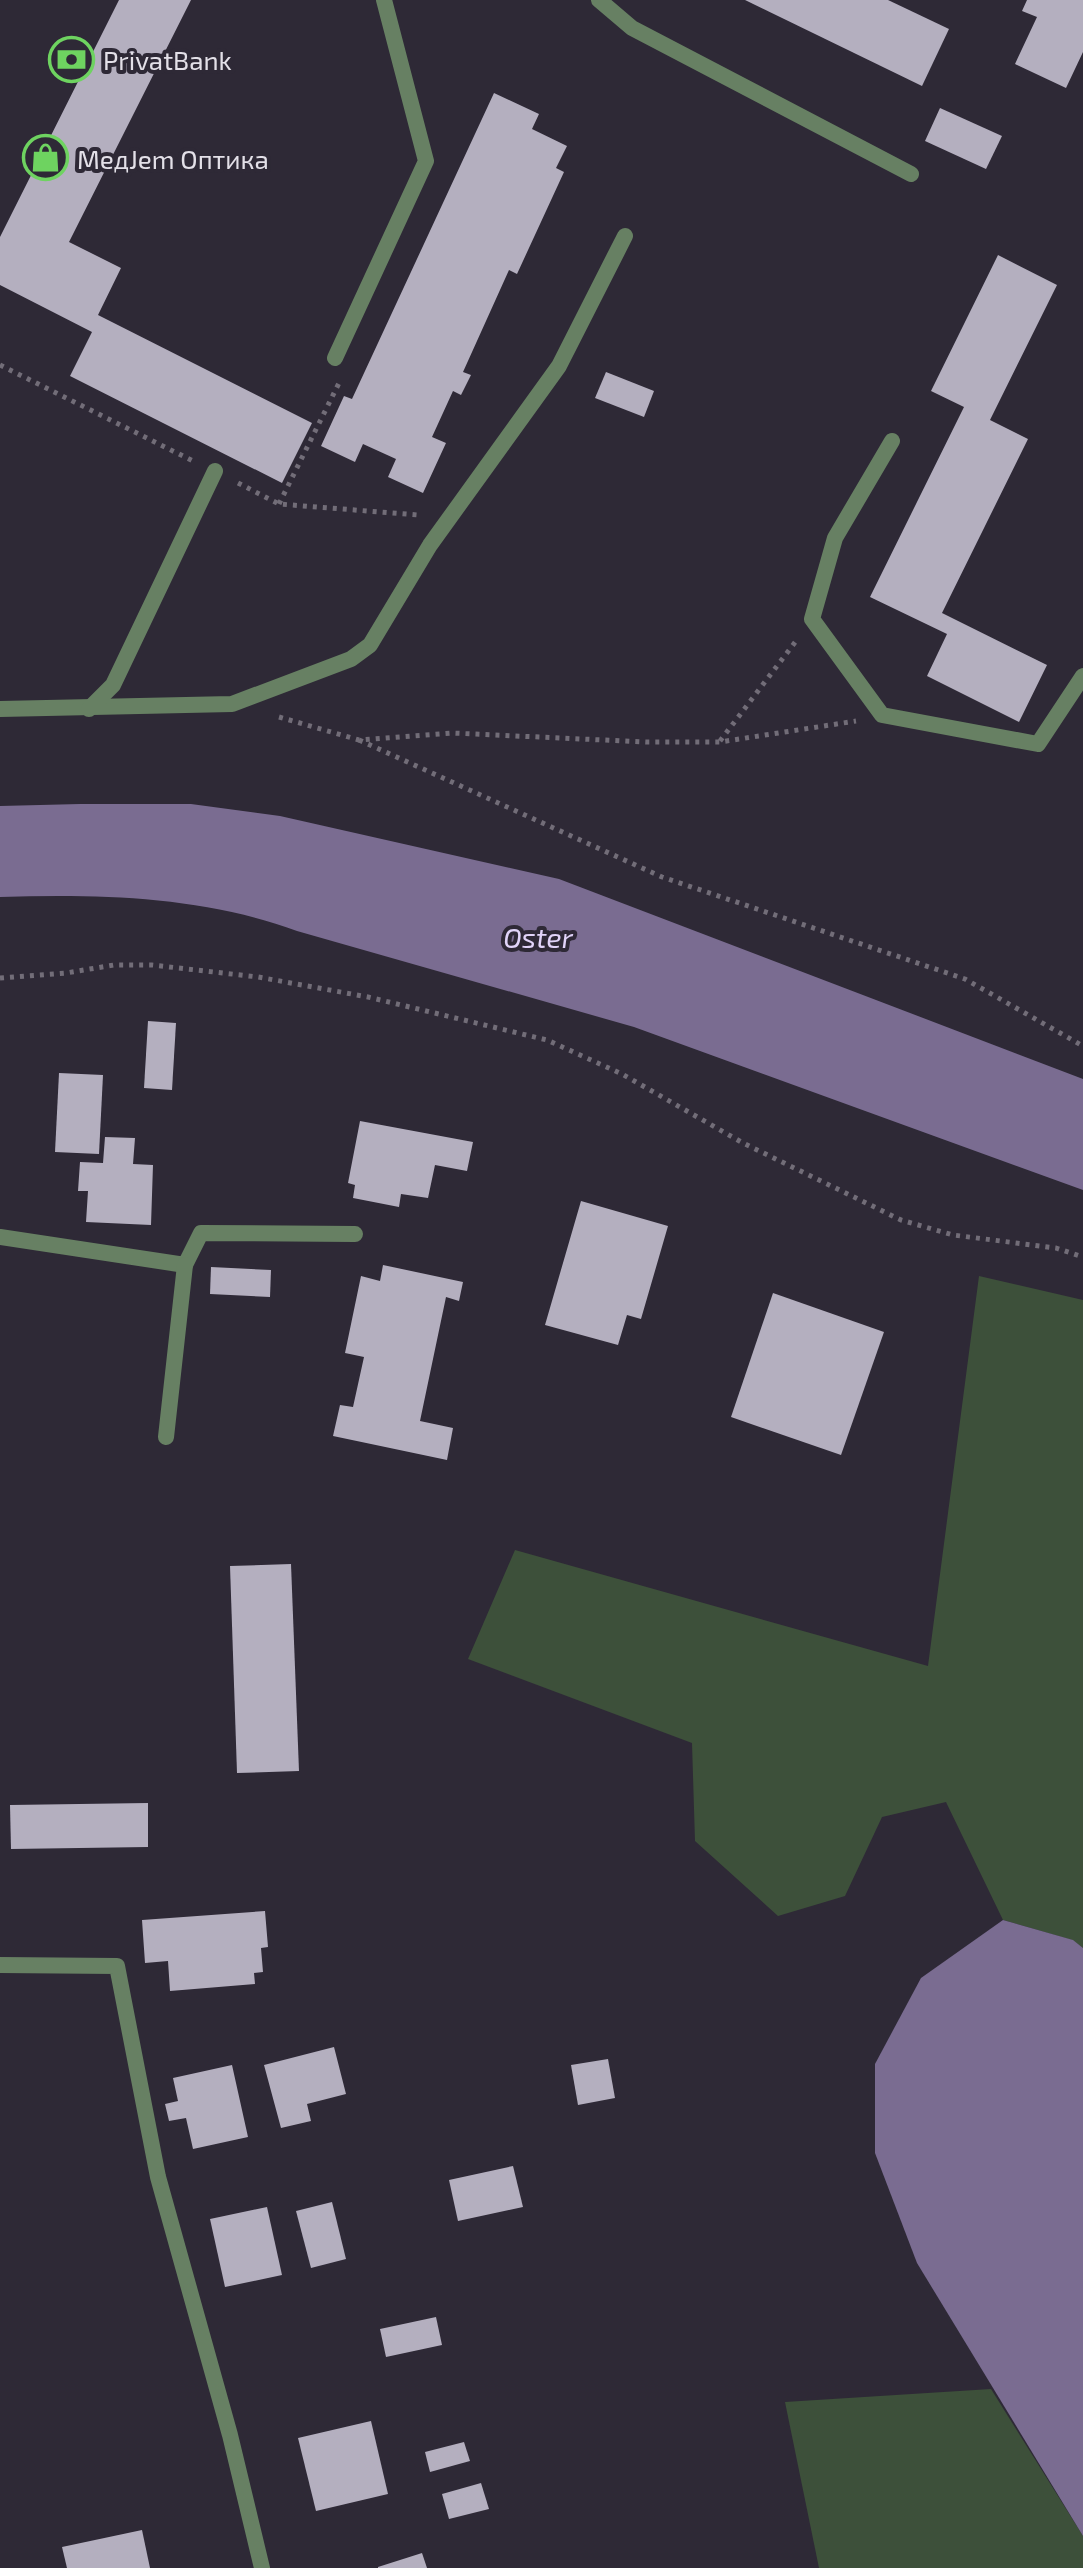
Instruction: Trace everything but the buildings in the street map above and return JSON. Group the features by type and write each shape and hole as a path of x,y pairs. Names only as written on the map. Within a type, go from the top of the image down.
{"street":[{"path":"335,358 426,161 384,0"},
{"path":"599,0 632,28 911,174"},
{"path":"0,709 232,704 351,659 370,645 450,518 559,366 625,236"},
{"path":"892,441 835,538 812,619 882,715 1038,744 1083,676"},
{"path":"89,709 113,685 215,471"},
{"path":"166,1437 185,1265 201,1233 355,1234"},
{"path":"0,1237 185,1265"},
{"path":"0,1965 117,1966 158,2177 230,2435 262,2568"}],"path":[{"path":"279,504 340,382 335,358"},
{"path":"0,365 279,504 450,518"},
{"path":"720,742 812,619"},
{"path":"232,704 359,740 662,877 965,979 1083,1046"},
{"path":"359,740 452,733 720,742 882,715"},
{"path":"0,978 66,973 114,965 227,973 368,997 547,1040 622,1074 743,1143 888,1214 953,1235 1056,1248 1083,1257"}],"green space":[{"path":"979,1276 1083,1300 1083,1948 1072,1940 1003,1920 946,1802 882,1817 845,1896 778,1916 695,1841 692,1743 468,1659 515,1550 928,1666"},
{"path":"991,2389 1083,2536 1083,2568 819,2568 785,2402"}],"water":[{"name":"Oster","path":"191,804 280,816 559,879 1083,1079 1083,1190 634,1027 261,919 225,910 150,900 75,896 0,897 0,806"},
{"path":"1003,1920 1073,1940 1083,1948 1083,2536 917,2263 875,2153 875,2064 921,1978"}],"place":[{"name":"PrivatBank","path":"72,59"},
{"name":"МедJem Оптика","path":"46,158"}]}
